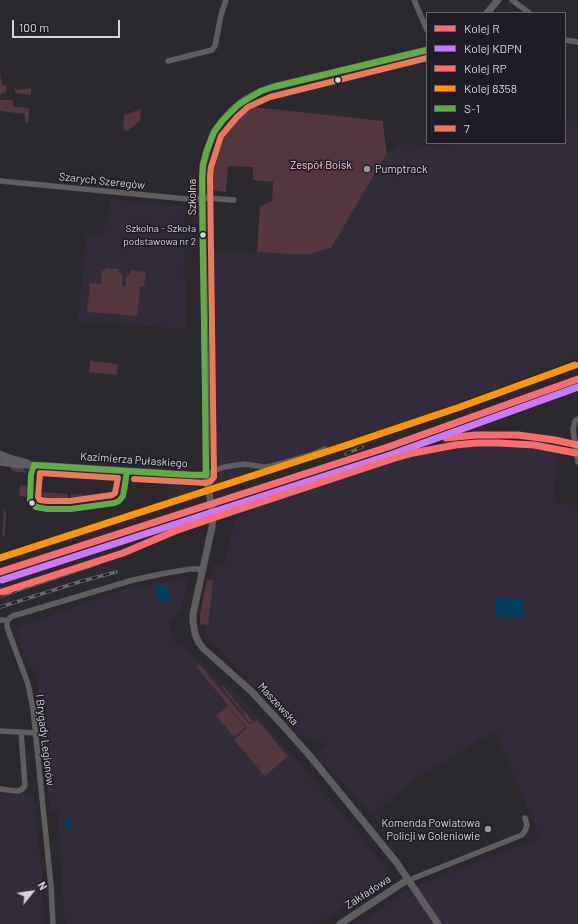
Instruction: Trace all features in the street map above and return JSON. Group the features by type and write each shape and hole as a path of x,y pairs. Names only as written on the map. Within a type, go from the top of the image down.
{"street":[{"path":"168,61 212,50 215,46 221,15 226,0"},
{"path":"414,0 426,28"},
{"path":"488,12 498,0"},
{"path":"512,0 527,12"},
{"path":"566,40 578,42"},
{"name":"Szkolna","path":"206,475 202,198 203,165 206,152 214,132 222,120 231,111 244,100 261,91 426,50"},
{"name":"Szarych Szeregów","path":"0,181 187,199 202,198 234,200"},
{"path":"578,419 575,421 573,429 578,462"},
{"name":"Kazimierza Pułaskiego","path":"0,462 19,465 34,464 206,475 224,467 244,464 264,467 272,466 325,449"},
{"name":"Kazimierza Pułaskiego","path":"0,454 34,464"},
{"path":"125,489 126,471"},
{"name":"Maszewska","path":"206,475 213,516 212,527 193,614 193,628 199,643 251,691 305,750 397,863 438,924"},
{"path":"0,620 7,621 13,616 132,580 190,569 203,569"},
{"name":"I Brygady Legionów","path":"7,621 7,626 28,684 32,703 51,886 53,924"},
{"path":"0,731 36,733"},
{"path":"0,789 17,791 24,787 20,732"},
{"path":"409,880 522,835 527,825 525,818"},
{"name":"Zakładowa","path":"340,924 409,880"}],"shaded area":[{"path":"566,120 578,121 578,358 309,459 214,485 211,250 289,254 367,188 387,153 398,145 448,147 453,144 566,144"},
{"path":"110,199 183,206 185,267 183,274 185,277 186,329 78,321 86,234 98,235 104,228 107,222"},
{"path":"444,447 517,447 556,453 556,457 558,458 553,503 578,505 578,924 354,924 358,921 366,920 405,890 540,838 497,733 487,737 486,736 416,779 372,814 317,754 327,744 302,737 267,698 209,640 205,633 213,565 226,565 225,562 235,519 310,480 386,455"},
{"path":"169,481 186,482 194,486 200,491 202,499 179,505 168,506"},
{"path":"189,578 181,611 175,618 168,622 175,643 181,645 241,698 300,763 388,870 385,880 318,924 65,924 57,810 50,810 37,676 23,657 18,634 16,634 15,631 18,630 17,627 122,590"},
{"path":"0,791 34,796 42,882 44,924 0,924"}],"green space":[{"path":"0,71 2,85 6,85 7,88 6,92 0,94"},
{"path":"14,88 19,90 30,88 31,95 17,93 15,92"},
{"path":"0,100 13,100 13,107 29,108 28,123 25,123 25,114 0,111"},
{"name":"Zespół Boisk","path":"254,107 383,121 387,153 331,248 311,254 257,252 260,206 272,201 273,182 253,180 253,167 228,166 226,192 211,190 214,162 222,141 229,129 238,119 246,111"},
{"path":"141,109 140,121 127,131 123,130 124,115"},
{"path":"105,268 119,269 119,272 123,276 122,286 126,286 126,277 131,270 146,272 144,287 140,287 137,316 87,312 90,283 101,284 102,270 105,271"},
{"path":"90,361 118,364 117,374 89,372"},
{"path":"11,467 22,468 26,471 26,473 11,471"},
{"path":"44,471 109,476 115,479 117,481 117,484 114,484 114,479 41,474"},
{"path":"20,485 27,486 26,497 19,496"},
{"path":"40,492 68,494 68,499 58,501 56,498 40,496"},
{"path":"71,494 117,497 111,499 73,502 71,500"},
{"path":"4,510 6,511 5,536 2,535"},
{"path":"207,579 213,580 208,625 200,624 200,614"},
{"path":"199,664 250,725 257,720 288,756 265,776 234,740 247,728 196,666"},
{"path":"222,685 253,721 250,723 221,686"},
{"path":"228,706 245,727 234,737 216,716"}],"water":[{"path":"168,585 171,600 158,602 156,587"},
{"path":"496,597 524,600 523,618 496,616"},
{"path":"65,819 72,819 71,830 65,829"}],"railway":[{"path":"337,450 413,424 547,374"},
{"path":"346,454 362,447"},
{"path":"0,596 99,563 134,547"},
{"path":"0,607 82,581 116,572"}],"rail line":[{"name":"8358","path":"0,558 344,446 460,407 575,365"},
{"name":"R","path":"0,572 388,447 578,379"},
{"name":"KDPN","path":"2,580 390,455 578,387"},
{"name":"R","path":"446,438 476,435 518,435 578,445"},
{"name":"RP","path":"2,592 123,553 175,531 210,519 413,453 455,445 476,443 534,445 576,453"}],"transit line":[{"name":"S-1","path":"206,475 202,176 206,152 214,132 222,121 238,105 261,91 426,50"},
{"name":"7","path":"134,479 206,483 211,481 214,477 210,176 211,167 221,136 237,117 248,107 270,97 426,58"},
{"name":"S-1","path":"34,465 127,471 123,496 119,501 114,503 71,509 47,509 36,507 30,500 31,475 34,465"},
{"name":"S-1","path":"127,471 206,475"},
{"name":"7","path":"40,473 118,478 115,493 112,495 70,501 48,501 40,500 38,497 40,473"}],"place":[{"name":"Pumptrack","path":"367,169"},
{"name":"Szkolna - Szkoła podstawowa nr 2","path":"203,235"},
{"name":"Komenda Powiatowa Policji w Goleniowie","path":"488,829"}]}
